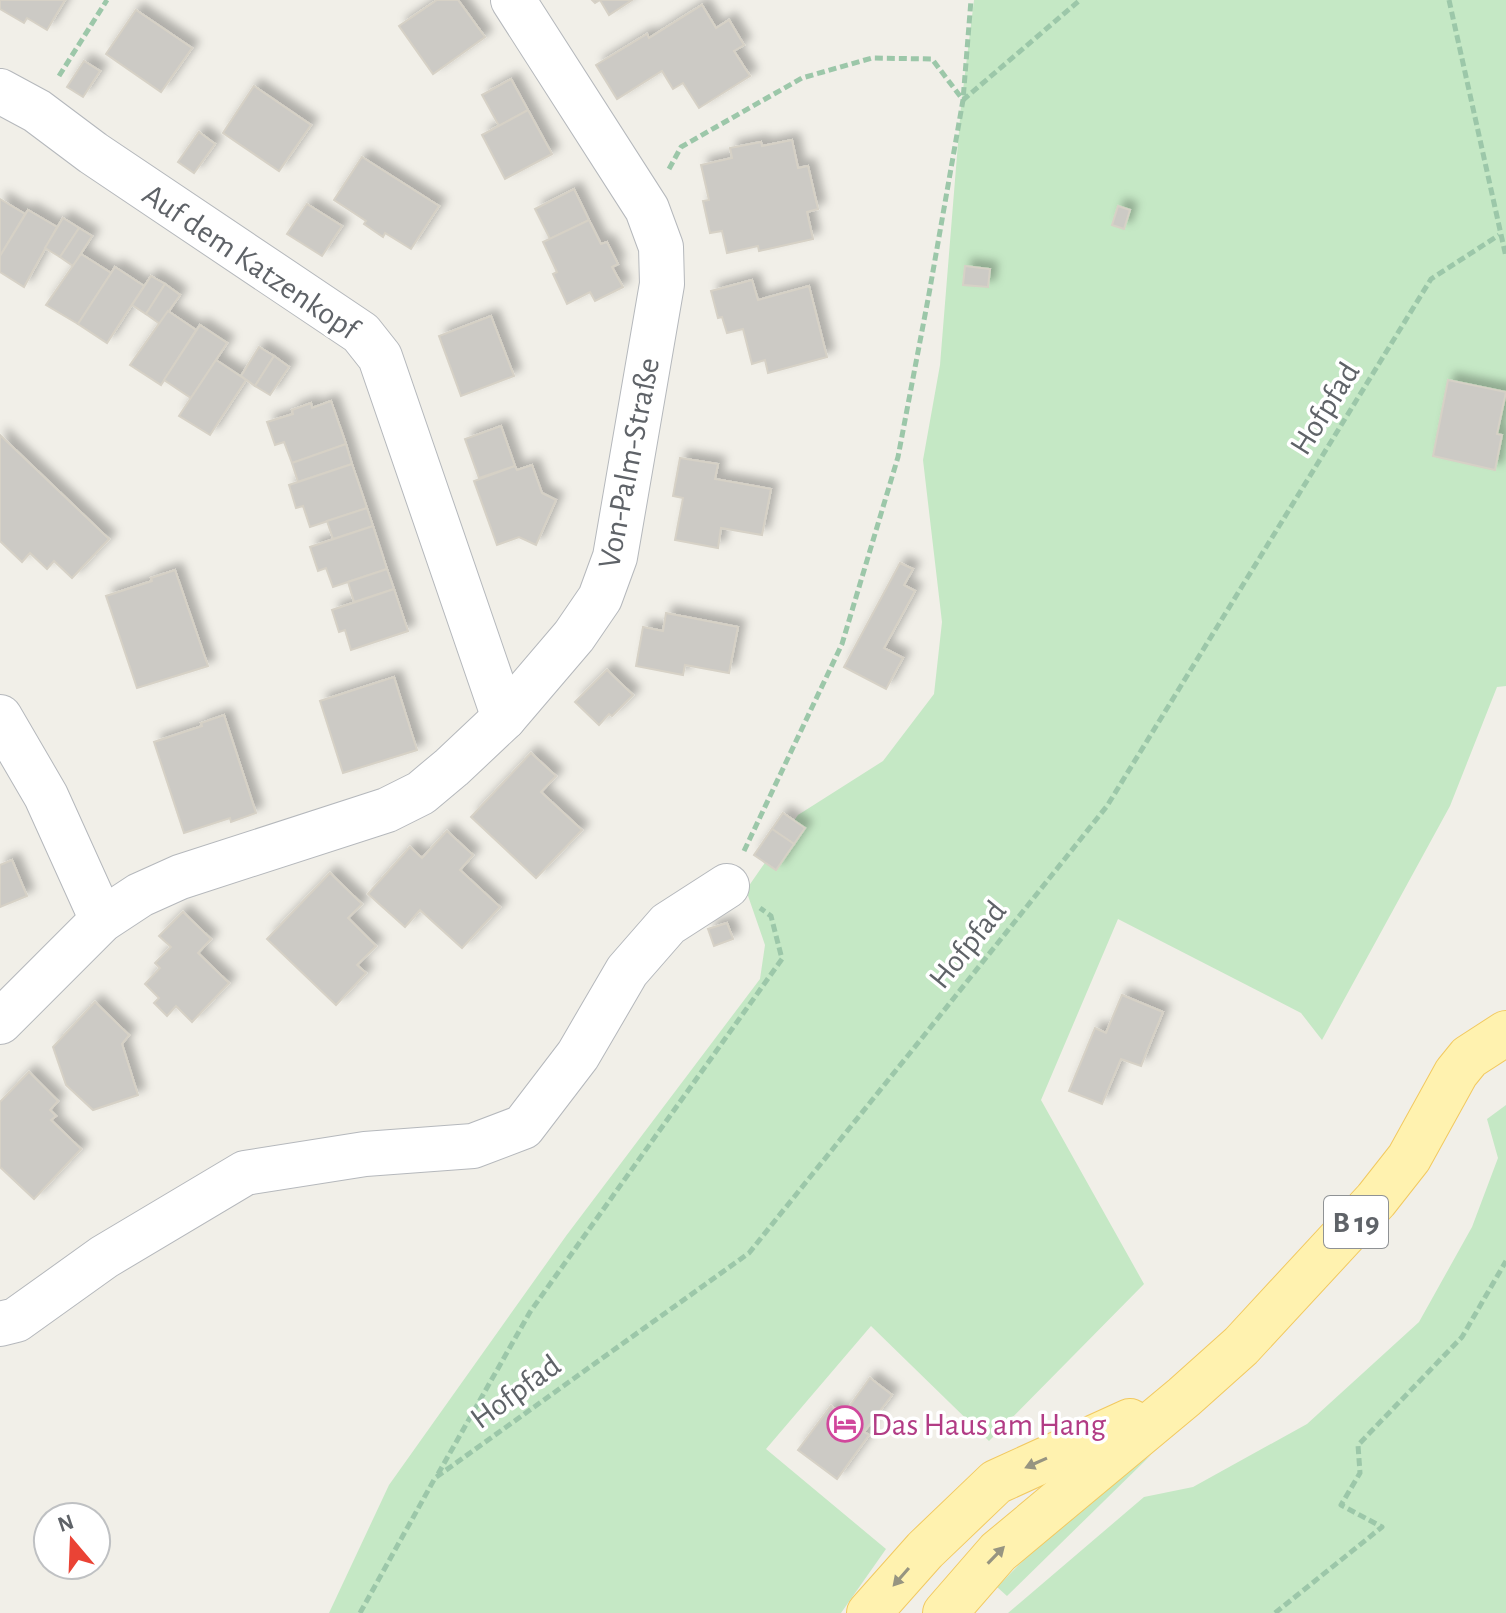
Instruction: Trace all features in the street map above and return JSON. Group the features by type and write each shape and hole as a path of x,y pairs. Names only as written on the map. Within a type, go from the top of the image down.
{"main road":[{"name":"B 19","path":"945,1613 998,1552 1241,1346 1376,1200 1409,1158 1456,1073 1469,1057 1506,1033"},
{"name":"B 19","path":"869,1613 925,1550 996,1482 1184,1397"}],"street":[{"name":"Von-Palm-Straße","path":"0,1022 102,920 140,895 180,877 387,810 431,784 504,718 574,636 600,598 615,557 662,284 661,247 647,209 513,0"},
{"name":"Auf dem Katzenkopf","path":"19,101 361,333 380,357 504,718"},
{"path":"0,717 46,796 102,920"},
{"path":"0,1324 16,1320 104,1257 245,1173 365,1154 473,1146 523,1127 578,1055 627,971 668,924 727,886"}],"path":[{"path":"19,101 107,0"},
{"path":"435,1478 530,1312 782,959 771,916 727,886 842,644 898,457 963,100 971,0"},
{"path":"963,100 1080,0"},
{"path":"1449,0 1506,257"},
{"path":"647,209 681,147 802,78 872,58 932,59 963,100"},
{"name":"Hofpfad","path":"360,1613 435,1478 749,1253 1107,806 1431,279 1499,235"},
{"path":"1275,1613 1382,1527 1341,1505 1360,1473 1358,1445 1462,1337 1506,1261"}],"green space":[{"path":"974,0 1506,0 1506,686 1497,687 1450,806 1322,1040 1301,1013 1118,919 1041,1100 1144,1284 989,1441 871,1326 766,1449 886,1549 841,1613 329,1613 389,1485 566,1236 760,979 765,945 746,890 798,815 883,761 934,694 942,622 923,460 940,365 961,106"},
{"path":"1506,1105 1506,1613 1008,1613 1144,1497 1193,1487 1307,1424 1419,1322 1472,1227 1498,1158 1487,1119"},
{"path":"1151,1455 1007,1596 997,1587 1065,1518"}],"building":[{"path":"0,0 65,0 47,30 27,18 24,23 0,9"},
{"path":"437,0 458,0 485,37 433,74 399,26"},
{"path":"600,0 632,0 609,15"},
{"path":"702,5 716,28 729,20 744,45 734,51 750,76 699,108 683,83 673,89 662,71 617,99 596,65 647,34 649,38"},
{"path":"136,10 192,48 161,92 106,54"},
{"path":"84,61 100,71 83,97 67,87"},
{"path":"511,79 528,110 499,126 482,95"},
{"path":"254,86 311,125 279,171 223,133"},
{"path":"528,110 552,154 505,179 482,135"},
{"path":"199,132 215,144 194,173 178,162"},
{"path":"792,140 798,168 808,166 818,209 807,212 813,239 759,251 758,246 727,253 722,231 710,233 703,201 709,200 701,165 732,158 730,148"},
{"path":"362,157 439,206 411,249 385,233 383,237 364,224 366,221 334,200"},
{"path":"574,189 589,220 550,239 535,209"},
{"path":"0,199 25,214 0,256"},
{"path":"307,204 342,226 322,256 287,234"},
{"path":"1118,206 1130,210 1124,229 1112,225"},
{"path":"28,210 57,227 24,287 0,272 0,256"},
{"path":"63,218 79,228 60,257 45,248"},
{"path":"589,220 601,244 607,242 618,264 612,267 623,287 595,301 590,292 567,304 543,242"},
{"path":"79,228 92,236 73,266 60,257"},
{"path":"81,254 111,273 78,324 46,305"},
{"path":"965,266 990,269 988,287 963,285"},
{"path":"115,267 144,286 107,343 78,324"},
{"path":"151,276 165,284 146,314 132,305"},
{"path":"752,280 758,300 809,286 827,357 768,373 765,360 752,364 743,329 727,333 722,317 718,318 711,291"},
{"path":"165,284 180,295 160,324 146,314"},
{"path":"168,311 196,330 161,385 130,365"},
{"path":"491,316 514,376 461,396 439,336"},
{"path":"200,325 227,343 191,398 164,380"},
{"path":"259,347 274,356 255,386 241,376"},
{"path":"274,356 289,367 270,395 255,386"},
{"path":"216,360 246,380 210,435 179,416"},
{"path":"1448,380 1506,392 1497,434 1502,435 1495,470 1433,456"},
{"path":"331,401 346,444 292,463 284,442 275,445 267,422 293,414 292,410 311,403 312,408"},
{"path":"501,426 515,466 479,478 465,439"},
{"path":"0,435 109,539 72,578 54,561 47,569 30,553 22,562 0,541"},
{"path":"346,444 352,464 298,482 292,463"},
{"path":"680,458 718,464 715,479 771,489 762,535 721,528 718,548 675,540 683,498 673,496"},
{"path":"352,464 367,508 310,527 303,506 296,508 289,485"},
{"path":"532,465 542,493 556,500 536,545 519,537 497,545 474,481 515,466 517,470"},
{"path":"367,508 373,526 333,539 327,521"},
{"path":"373,526 387,569 333,587 326,568 318,571 310,547"},
{"path":"900,563 913,569 904,585 915,591 884,648 903,658 886,689 844,667"},
{"path":"387,569 394,589 354,602 348,582"},
{"path":"175,570 208,666 137,688 106,596"},
{"path":"394,589 408,631 351,650 345,630 339,632 332,610"},
{"path":"666,613 738,627 729,673 685,665 683,675 636,666 643,627 663,631"},
{"path":"607,670 633,695 599,725 575,702"},
{"path":"394,677 417,750 343,773 320,701"},
{"path":"224,715 256,813 184,833 154,742"},
{"path":"531,753 556,776 541,792 582,830 536,878 471,817"},
{"path":"783,813 805,828 794,844 772,829"},
{"path":"772,829 794,844 776,870 754,855"},
{"path":"447,831 473,855 460,870 500,907 462,948 420,910 405,927 368,894 410,847 422,858"},
{"path":"12,860 27,896 0,907 0,865"},
{"path":"330,873 362,904 348,918 376,946 357,965 366,973 336,1005 267,939"},
{"path":"183,912 211,939 198,953 229,983 192,1022 176,1006 167,1016 154,1003 159,998 145,984 160,968 155,963 171,947 159,936"},
{"path":"727,923 733,939 714,946 708,929"},
{"path":"1122,995 1163,1012 1141,1066 1121,1059 1102,1104 1069,1091 1095,1028 1106,1033"},
{"path":"95,1002 129,1035 122,1044 138,1095 93,1110 66,1085 53,1047"},
{"path":"29,1072 58,1101 50,1110 56,1116 51,1120 81,1149 34,1199 0,1167 0,1102"},
{"name":"Das Haus am Hang","path":"870,1378 892,1395 864,1432 869,1435 837,1479 798,1450 831,1406 843,1415"}],"place":[{"name":"Das Haus am Hang","path":"845,1424"}]}
